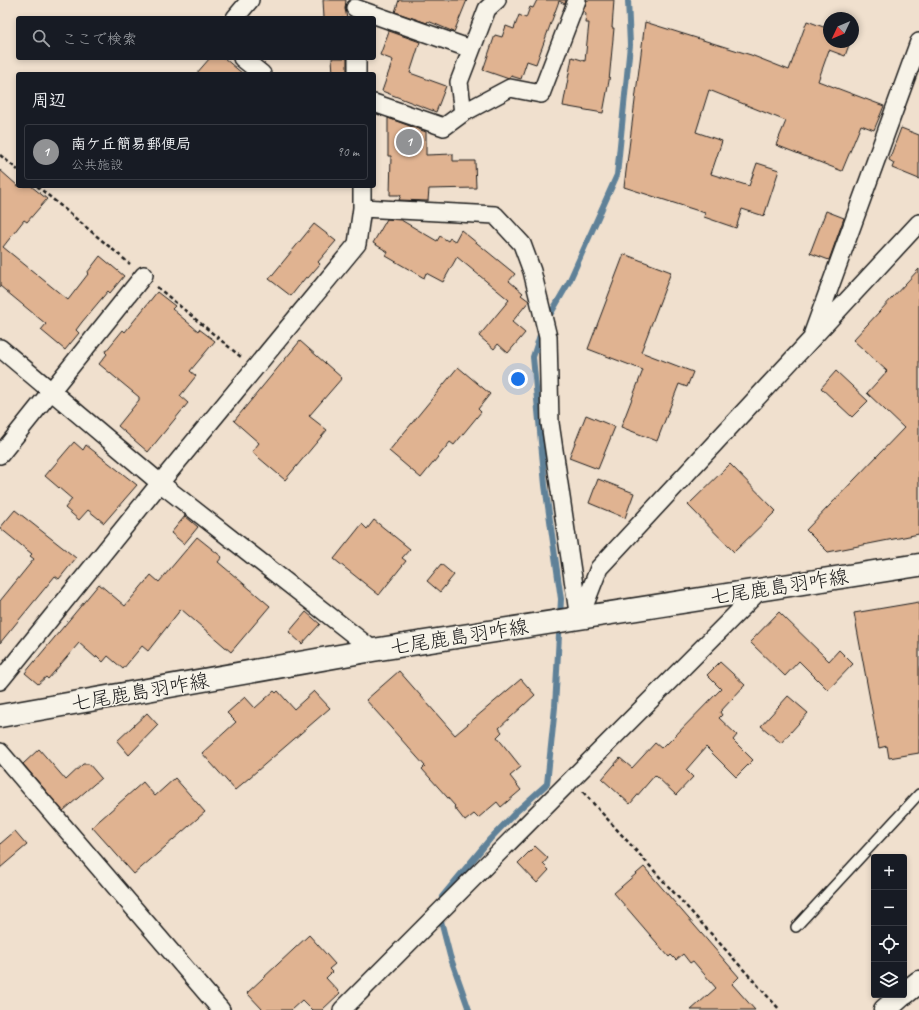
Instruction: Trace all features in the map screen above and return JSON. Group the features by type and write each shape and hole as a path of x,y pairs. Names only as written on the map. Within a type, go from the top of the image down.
{"main road":[{"name":"七尾鹿島羽咋線","path":"0,716 373,650 919,565"},
{"path":"907,991 919,982"},
{"path":"885,1010 898,998"}],"street":[{"path":"237,16 250,0"},
{"path":"463,114 459,82 487,9 497,0"},
{"path":"376,104 444,127 463,114 510,88 541,94 577,0"},
{"path":"355,9 375,16"},
{"path":"376,16 471,49"},
{"path":"811,339 919,42"},
{"path":"244,60 260,72"},
{"path":"356,60 357,72"},
{"path":"0,681 356,244 362,208 362,188"},
{"path":"362,208 495,215 522,244 532,272 548,337 550,423 566,621"},
{"path":"566,621 600,568 919,223"},
{"path":"0,455 144,275"},
{"path":"0,348 160,483 373,650"},
{"path":"342,1010 759,590"},
{"path":"0,752 221,1010"}],"lane":[{"path":"796,927 919,794"}],"path":[{"path":"0,155 16,168"},
{"path":"572,780 780,1010"}],"building":[{"path":"323,0 346,0 345,9 347,16 324,16"},
{"path":"399,0 467,0 454,32 428,21 427,23 395,12"},
{"path":"537,0 566,0 565,4 559,1 536,64 527,61 521,79 511,76 509,79 483,70 495,35 502,37 506,26 514,29 519,15 526,18 530,7 533,8"},
{"path":"587,0 614,0 612,28 614,28 609,81 603,113 563,106 572,57 585,61 589,23 585,23 586,13 583,11"},
{"path":"807,21 823,27 823,48 848,48 845,56 829,50 818,81 884,106 874,130 861,125 842,171 776,145 786,121 709,90 696,132 722,141 711,174 749,186 757,163 779,170 764,216 742,209 736,228 704,217 705,213 624,187 645,22 751,55 789,70"},
{"path":"389,31 420,42 410,73 446,86 436,112 382,91 393,60 380,55"},
{"path":"208,60 226,60 241,72 198,72"},
{"path":"332,60 347,60 347,72 333,72"},
{"path":"388,118 426,132 426,155 453,154 453,161 475,161 476,188 429,189 428,201 399,200 401,195 390,195 391,156 388,156"},
{"path":"901,128 919,135 919,179 892,168 894,163 889,160"},
{"path":"0,170 16,184 16,188 33,188 47,199 27,222 24,220 3,247 68,300 100,256 124,276 110,293 108,291 82,322 76,330 79,333 65,350 41,330 46,324 0,286"},
{"path":"826,211 844,218 829,260 810,253"},
{"path":"387,219 401,220 437,241 440,236 448,241 450,238 455,241 461,230 515,274 509,281 523,293 521,295 529,301 512,322 525,333 508,353 498,344 494,349 479,336 509,300 457,257 443,282 426,273 424,278 386,256 388,252 373,243"},
{"path":"314,224 336,241 318,262 320,264 308,278 306,277 291,296 269,279"},
{"path":"624,254 671,272 641,352 693,372 687,387 679,384 657,441 621,427 643,370 588,349"},
{"path":"919,269 919,534 828,552 806,530 904,428 867,393 887,371 853,340"},
{"path":"157,292 175,306 172,309 198,331 199,329 215,341 190,371 196,376 180,396 188,403 148,452 118,426 139,400 139,397 99,364 107,354 105,352 123,330 125,332"},
{"path":"300,341 342,378 309,416 327,430 285,480 252,452 259,443 234,421"},
{"path":"458,367 490,394 478,409 481,412 454,445 450,442 421,478 389,451"},
{"path":"836,371 868,401 852,417 821,388"},
{"path":"586,415 615,427 598,469 569,458"},
{"path":"74,442 83,450 86,445 137,485 104,523 88,510 79,520 65,508 72,499 45,476"},
{"path":"730,464 776,511 734,552 688,505"},
{"path":"598,479 634,493 625,518 589,503"},
{"path":"15,510 76,558 59,579 55,576 0,643 0,601 34,559 30,556 32,554 0,528"},
{"path":"185,516 198,527 184,544 171,533"},
{"path":"374,520 410,549 402,558 406,561 379,595 334,559 362,524 367,529"},
{"path":"197,537 222,557 218,562 270,606 231,652 181,609 148,651 142,646 123,669 108,656 103,662 97,656 96,658 79,643 48,679 46,677 38,684 25,673 99,584 125,606 151,575 159,582"},
{"path":"441,564 454,575 440,592 427,581"},
{"path":"919,602 919,753 889,758 887,746 879,748 854,613"},
{"path":"306,612 320,624 302,644 289,632"},
{"path":"779,612 829,661 839,650 853,664 828,690 799,661 785,676 750,642"},
{"path":"720,662 745,685 720,712 722,715 719,718 737,735 733,740 753,760 736,777 706,747 686,770 693,777 676,795 655,775 630,804 602,779 620,758 632,768 655,743 661,748 666,743 667,744 721,689 707,675"},
{"path":"399,671 455,735 521,679 535,695 499,728 502,732 497,737 521,767 510,776 521,790 501,807 497,802 478,818 474,814 465,821 454,807 455,806 422,769 425,766 366,700"},
{"path":"274,691 276,693 278,691 294,709 314,691 330,708 235,790 202,753 236,722 227,713 245,697 255,708"},
{"path":"788,696 808,713 781,743 761,726"},
{"path":"147,713 158,725 129,755 117,741"},
{"path":"39,749 66,780 83,764 89,764 101,778 63,811 23,764"},
{"path":"175,778 205,812 134,874 92,827 143,782 155,796"},
{"path":"15,831 27,845 0,868 0,844"},
{"path":"535,846 548,858 543,864 549,870 537,883 518,863"},
{"path":"644,867 739,977 732,984 755,1010 691,1010 716,988 693,961 690,963 683,954 676,960 671,955 669,957 614,893"},
{"path":"309,935 335,964 329,969 332,972 326,978 340,993 322,1010 312,1010 302,1000 291,1010 263,1010 247,993"}],"waterway":[{"path":"547,320 569,282 617,175 630,45 628,0"},
{"path":"442,897 490,839 516,812 547,784 555,707 561,599 545,485 533,357 542,329"},
{"path":"441,921 450,956 469,1010"}],"place":[{"name":"南ケ丘簡易郵便局","path":"409,142"}]}
